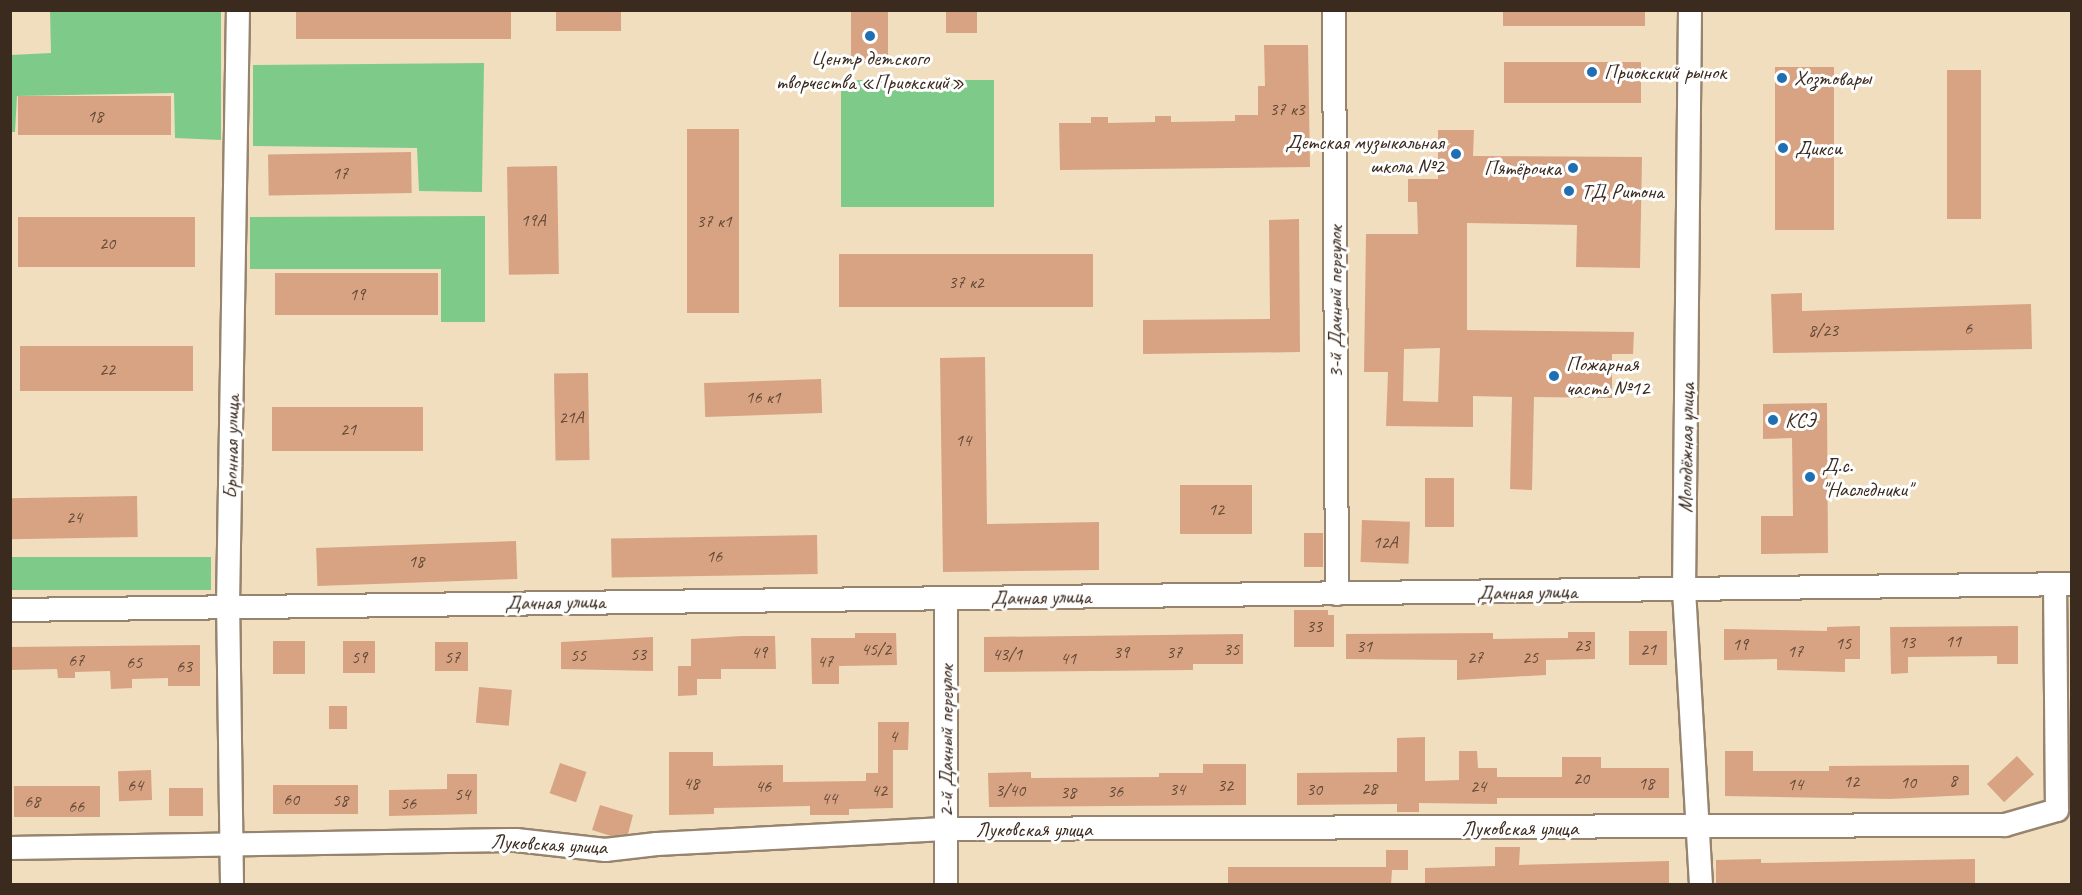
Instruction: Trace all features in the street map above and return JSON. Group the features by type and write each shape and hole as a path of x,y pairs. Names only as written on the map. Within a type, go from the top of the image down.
{"street":[{"name":"Бронная улица","path":"232,885 228,605 238,10"},
{"name":"3-й Дачный переулок","path":"1334,10 1337,594"},
{"name":"Молодёжная улица","path":"1690,10 1684,590 1701,885"},
{"name":"Дачная улица","path":"10,610 228,605 2063,584"},
{"name":"Луковская улица","path":"10,848 516,840 604,850 657,844 945,829 1699,828 2005,825 2057,810 2063,584"},
{"name":"2-й Дачный переулок","path":"946,598 946,885"}],"green space":[{"path":"50,11 221,11 221,140 175,138 174,93 17,96 15,132 11,132 11,55 51,53"},
{"path":"484,63 482,192 419,191 417,148 253,146 253,65"},
{"path":"841,80 994,80 994,207 841,207"},
{"path":"485,216 485,322 441,322 441,269 250,269 250,217"},
{"path":"11,557 211,557 211,590 11,590"}],"building":[{"path":"296,10 511,10 511,39 296,39"},
{"path":"556,10 621,10 621,31 556,31"},
{"name":"Центр детского творчества «Приокский»","path":"851,10 888,10 888,63 851,63"},
{"name":"Центр детского творчества «Приокский»","path":"946,10 977,10 977,33 946,33"},
{"path":"1503,10 1645,10 1645,26 1503,26"},
{"path":"1264,45 1308,45 1310,167 1060,170 1059,123 1091,123 1091,117 1108,117 1108,123 1155,122 1155,116 1171,116 1171,122 1235,121 1235,115 1258,115 1258,86 1265,86"},
{"path":"1504,62 1641,62 1641,103 1504,103"},
{"path":"1775,67 1834,67 1834,230 1775,230"},
{"path":"1947,70 1981,70 1981,219 1947,219"},
{"path":"18,96 171,96 171,135 18,135"},
{"path":"687,129 739,129 739,313 687,313"},
{"path":"1438,130 1474,130 1473,156 1642,157 1640,268 1576,267 1577,225 1467,223 1467,330 1634,332 1633,354 1612,354 1612,398 1534,397 1532,490 1510,489 1512,397 1473,396 1473,427 1386,426 1388,372 1364,372 1366,234 1418,234 1417,202 1408,202 1408,179 1438,179","holes":["1440,348 1438,402 1403,401 1404,349"]},
{"path":"411,152 412,193 269,195 268,154"},
{"path":"557,166 559,274 509,275 507,167"},
{"path":"18,217 195,217 195,267 18,267"},
{"path":"1299,219 1300,352 1143,354 1143,320 1270,319 1269,220"},
{"path":"839,254 1093,254 1093,307 839,307"},
{"path":"275,273 438,273 438,315 275,315"},
{"path":"1802,293 1802,311 2031,304 2032,349 1773,353 1771,294"},
{"path":"20,346 193,346 193,391 20,391"},
{"path":"985,357 987,524 1099,522 1099,570 943,572 940,358"},
{"path":"588,373 590,460 556,461 554,374"},
{"path":"821,379 822,413 705,417 704,383"},
{"name":"Д.с. \"Наследники\"","path":"1827,403 1828,553 1761,554 1761,516 1793,516 1792,438 1763,439 1763,404"},
{"path":"272,407 423,407 423,451 272,451"},
{"path":"1425,478 1454,478 1454,527 1425,527"},
{"path":"1180,485 1252,485 1252,534 1180,534"},
{"path":"137,496 138,537 11,539 10,498"},
{"path":"1362,520 1410,522 1409,564 1361,562"},
{"path":"1304,533 1323,533 1323,567 1304,567"},
{"path":"817,535 818,574 612,578 611,539"},
{"path":"516,541 517,579 317,586 316,548"},
{"path":"1294,610 1328,610 1328,615 1334,615 1334,647 1294,647"},
{"path":"1860,626 1860,659 1845,659 1845,672 1777,670 1777,659 1724,660 1724,629 1827,631 1827,627"},
{"path":"2018,626 2018,664 1997,664 1997,656 1908,657 1908,673 1891,674 1890,627"},
{"path":"1629,631 1667,631 1667,665 1629,665"},
{"path":"1568,632 1595,632 1595,659 1546,660 1546,675 1457,680 1457,660 1346,659 1346,634 1493,633 1493,639 1568,638"},
{"path":"855,633 896,633 897,665 839,666 839,684 812,684 811,638 855,638"},
{"path":"1243,634 1243,664 1193,664 1193,670 984,672 984,637"},
{"path":"775,636 776,669 721,669 721,679 697,679 697,695 678,696 678,666 691,666 691,639"},
{"path":"653,637 653,671 561,669 561,642"},
{"path":"273,641 305,641 305,674 273,674"},
{"path":"343,641 375,641 375,673 343,673"},
{"path":"435,642 468,642 468,671 435,671"},
{"path":"200,645 200,686 168,686 168,678 132,679 132,688 111,689 110,671 75,672 75,678 58,678 57,669 10,670 10,647"},
{"path":"479,687 512,690 509,726 476,723"},
{"path":"329,706 347,706 347,729 329,729"},
{"path":"878,722 909,722 908,750 893,750 893,808 849,809 849,815 810,815 810,806 714,808 714,814 669,815 669,752 713,752 713,766 783,765 783,782 866,781 866,773 878,773"},
{"path":"1425,737 1425,781 1459,780 1459,751 1477,751 1478,768 1497,768 1497,777 1562,777 1562,757 1601,757 1601,768 1669,768 1669,798 1497,798 1497,804 1419,803 1419,812 1397,812 1397,804 1297,805 1297,773 1397,772 1397,738"},
{"path":"1725,751 1753,751 1753,771 1829,771 1829,766 1969,765 1969,795 1890,799 1725,796"},
{"path":"2017,756 2034,774 2004,802 1987,784"},
{"path":"560,763 586,772 576,802 550,793"},
{"path":"1203,764 1246,764 1246,805 989,807 988,773 1031,772 1031,778 1159,777 1159,773 1203,773"},
{"path":"151,770 152,800 119,801 118,771"},
{"path":"447,774 477,774 477,814 389,816 389,790 447,789"},
{"path":"273,785 358,785 358,814 273,814"},
{"path":"14,786 100,786 100,817 14,817"},
{"path":"169,788 203,788 203,816 169,816"},
{"path":"600,805 633,815 628,834 611,836 592,830"},
{"path":"1495,847 1520,847 1519,865 1669,861 1669,885 1425,885 1425,868 1495,866"},
{"path":"1386,850 1408,850 1408,870 1392,870 1391,885 1228,885 1228,867 1386,867"},
{"path":"1761,859 1761,863 1975,859 1975,885 1716,885 1716,860"}],"place":[{"name":"Центр детского творчества «Приокский»","path":"870,36"},
{"name":"Приокский рынок","path":"1592,72"},
{"name":"Хозтовары","path":"1782,78"},
{"name":"Дикси","path":"1783,148"},
{"name":"Детская музыкальная школа №2","path":"1456,154"},
{"name":"Пятёрочка","path":"1573,168"},
{"name":"ТД Ритона","path":"1569,191"},
{"name":"Пожарная часть №12","path":"1554,376"},
{"name":"КСЭ","path":"1773,420"},
{"name":"Д.с. \"Наследники\"","path":"1810,477"}]}
